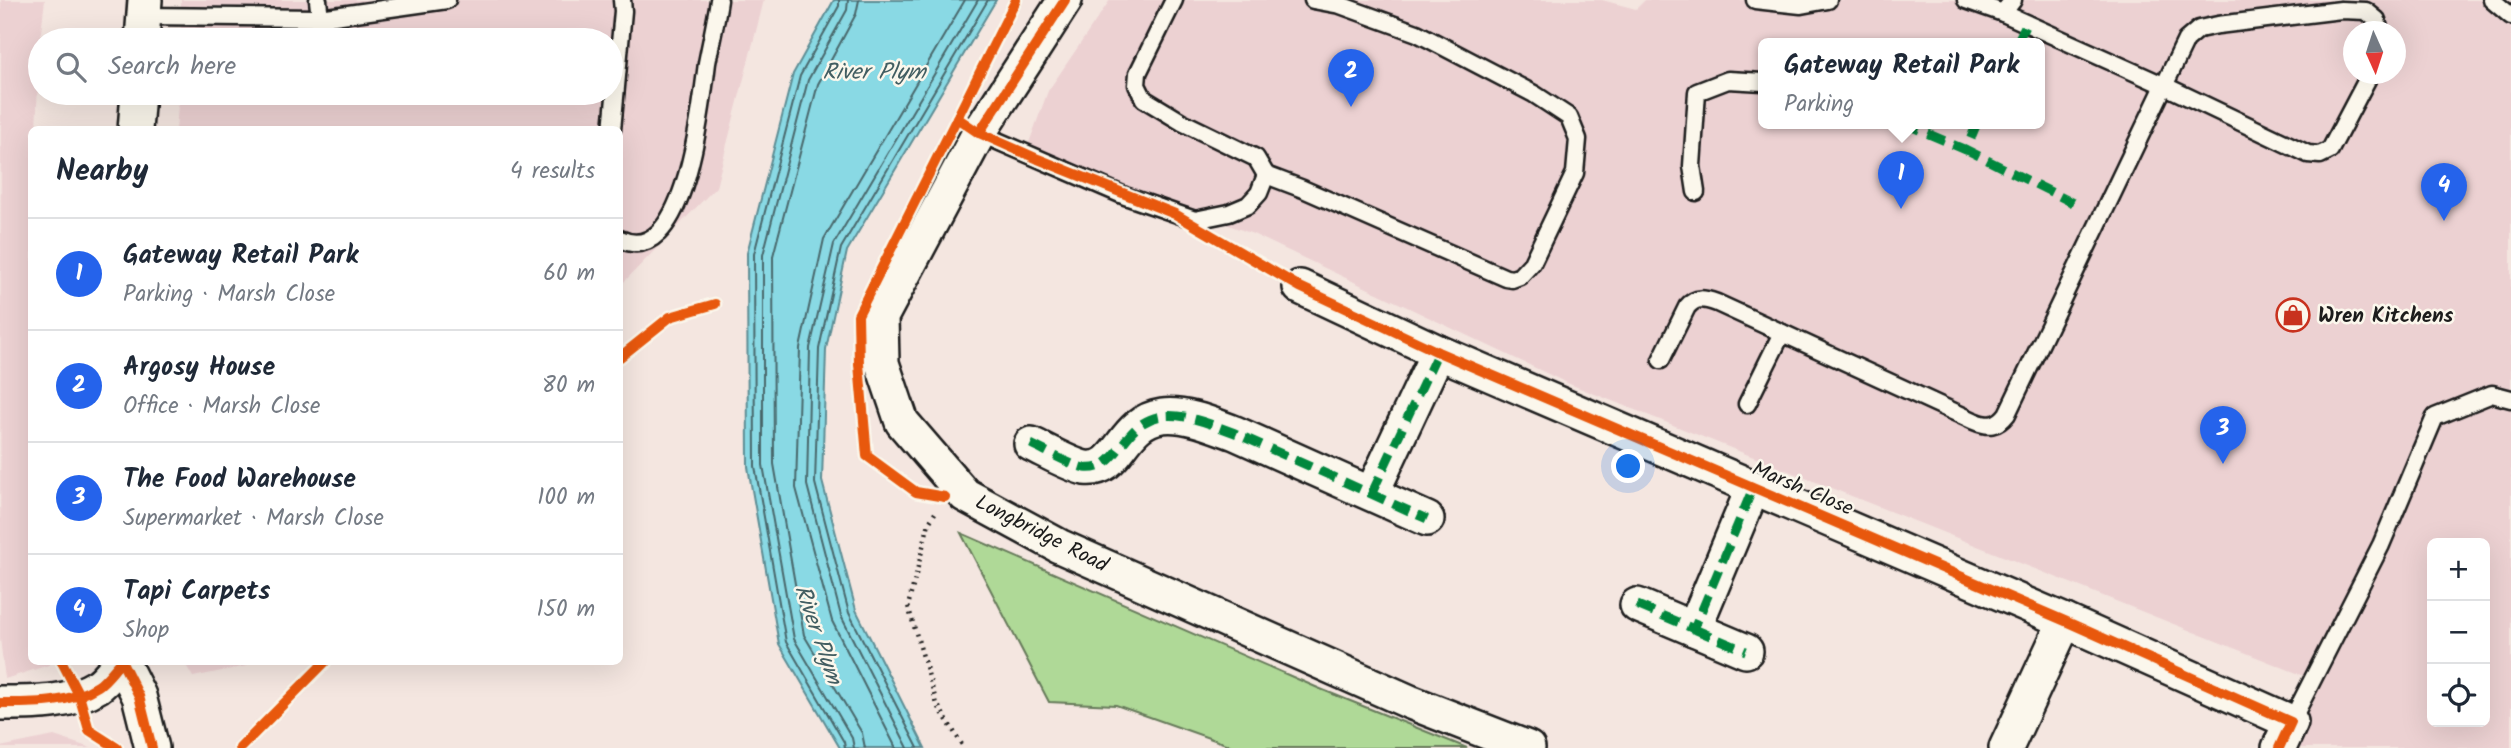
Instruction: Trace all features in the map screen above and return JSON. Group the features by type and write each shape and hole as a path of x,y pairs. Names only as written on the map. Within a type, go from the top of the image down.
{"street":[{"name":"Longbridge Road","path":"1065,0 979,133 881,317 882,363 902,422 965,495 1059,546 1410,702 1528,748"},
{"path":"135,126 137,105"},
{"name":"Marsh Close","path":"1300,287 1438,352 2066,621 2285,735"},
{"path":"1372,493 1438,352"},
{"path":"1031,444 1084,468 1096,467 1111,460 1130,432 1139,425 1162,416 1175,416 1206,422 1235,433 1427,519"},
{"name":"Marsh Close","path":"1694,629 1753,488"},
{"path":"1637,605 1746,652"},
{"path":"2006,748 2066,621"},
{"path":"0,703 60,700 79,695 100,685 118,665"},
{"path":"123,665 139,696 152,748"}],"lane":[{"path":"318,0 320,18"},
{"path":"144,19 320,18 447,0"},
{"path":"621,28 622,0"},
{"path":"623,240 637,242 660,233 678,200 697,134 719,0"},
{"path":"1174,0 1138,73 1137,85 1140,94 1150,104 1255,158 1266,175 1512,279 1523,274 1558,212 1575,173 1578,148 1575,128 1569,117 1555,106 1416,33 1340,5 1313,0"},
{"path":"1755,0 1801,5 1828,0"},
{"path":"1966,0 2008,7 2308,154 2320,155 2330,150 2365,84"},
{"path":"2492,0 2511,16"},
{"path":"1661,360 1688,307 1696,299 1702,298 1974,421 1990,426 1997,424 2007,414 2186,40 2199,29 2341,10 2367,11 2377,21"},
{"path":"1696,192 1692,166 1697,92 1728,80 1758,82"},
{"path":"612,126 614,105"},
{"path":"979,133 1125,196 1195,220 1229,213 1248,205 1259,192 1266,175"},
{"path":"1747,404 1782,333"},
{"path":"2285,735 2381,545 2435,417 2492,394 2511,399"}],"path":[{"path":"954,482 929,523 908,606 937,704 964,748"}],"shaded area":[{"path":"1,0 45,0 42,28 28,28 28,105 37,105 36,126 28,126 28,665 49,665 5,679 0,639"},
{"path":"181,0 764,0 716,187 623,283 623,126 176,126 178,105 623,105 623,28 181,28"},
{"path":"1110,0 1602,0 1636,9 1645,0 2511,0 2511,748 2291,748 2317,681 1567,383 1253,234 1026,151 1048,91"},
{"path":"186,665 247,665 246,666 193,677"},
{"path":"54,736 91,748 0,748 0,747"}],"green space":[{"path":"961,533 1318,688 1467,748 1237,748 1116,705 1049,702"}],"water":[{"name":"River Plym","path":"834,0 996,0 847,251 826,349 822,481 856,610 925,748 840,748 779,644 748,467 747,253 793,74"}],"marked path":[{"path":"2019,38 2026,24"},
{"path":"1917,129 1966,150 1975,129"},
{"path":"1963,148 2073,203"},
{"path":"1372,493 1438,352"},
{"path":"1031,444 1079,466 1097,467 1114,455 1137,427 1148,420 1162,416 1190,418 1235,433 1427,519"},
{"path":"1637,605 1694,629 1753,488"},
{"path":"1694,629 1746,651"}],"cycle path":[{"path":"957,118 1016,0"},
{"path":"979,133 1065,0"},
{"path":"945,497 916,492 867,456 859,364 858,315 957,118 979,133 1038,159 1175,214 1300,287 1438,352 2065,621 2291,722 2279,748"},
{"path":"623,355 670,317 715,304"},
{"path":"64,665 79,695 89,730 117,748"},
{"path":"0,703 51,701 76,696 101,684 118,665"},
{"path":"124,665 139,696 152,748"},
{"path":"240,748 322,665"}],"place":[{"name":"Argosy House","path":"1351,107"},
{"name":"Gateway Retail Park","path":"1901,209"},
{"name":"Tapi Carpets","path":"2444,221"},
{"name":"Wren Kitchens","path":"2293,315"},
{"name":"The Food Warehouse","path":"2223,464"}]}
